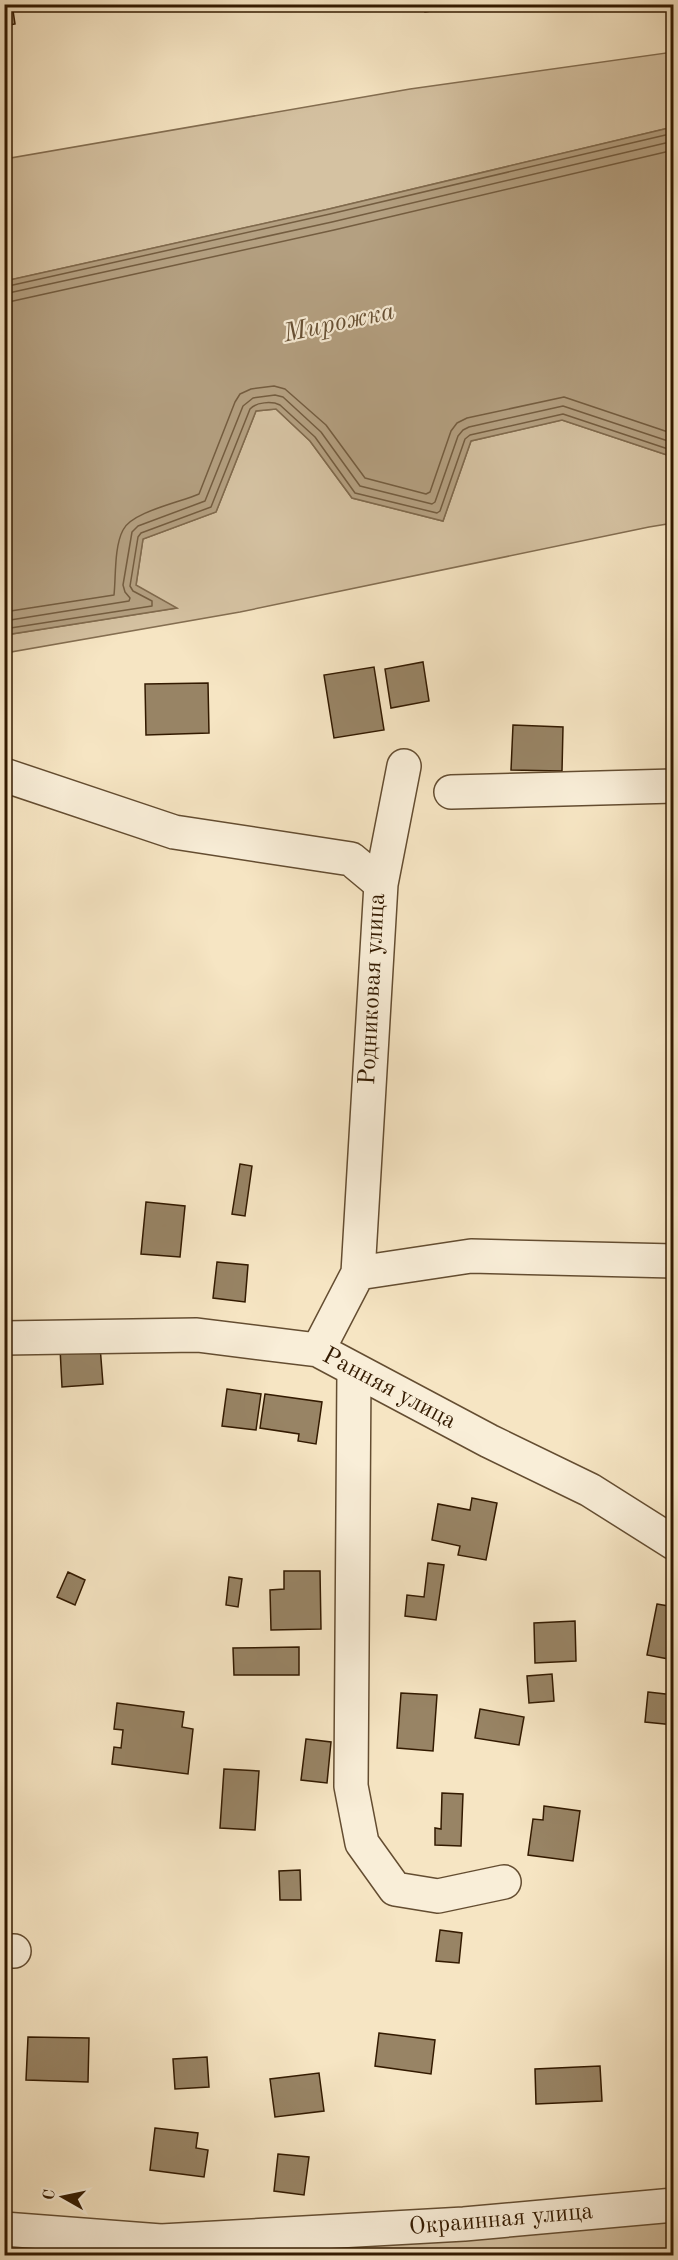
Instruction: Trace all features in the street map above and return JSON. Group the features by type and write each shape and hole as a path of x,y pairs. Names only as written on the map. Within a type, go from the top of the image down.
{"street":[{"path":"381,884 404,766"},
{"name":"Родниковая улица","path":"4,775 174,832 351,859 381,884 358,1273"},
{"path":"451,792 674,786"},
{"path":"318,1350 358,1273 471,1256 674,1261"},
{"name":"Ранняя улица","path":"4,1338 197,1335 318,1350 489,1441 590,1490 674,1543"},
{"path":"354,1371 351,1786 362,1843 395,1889 438,1896 504,1882"},
{"name":"Окраинная улица","path":"4,2229 161,2241 464,2224 674,2205"}],"shaded area":[{"path":"673,52 673,127 329,209 5,281 5,159 410,89"},
{"path":"276,409 310,441 352,498 443,521 471,441 562,420 673,457 673,523 240,612 5,653 5,635 176,608 136,586 143,539 216,512 256,411"},
{"path":"673,2216 673,2255 5,2256 5,2244"}],"water":[{"name":"Мирожка","path":"673,127 673,457 562,420 471,441 443,521 352,498 310,441 276,409 256,411 216,512 143,539 136,585 177,608 5,635 5,281 329,209"}],"building":[{"path":"4,4 12,4 15,24 4,26"},
{"path":"412,4 466,4 467,6 425,12 424,5 412,7"},
{"path":"423,662 429,701 391,708 385,669"},
{"path":"374,667 384,730 334,738 324,675"},
{"path":"208,683 209,733 146,735 145,684"},
{"path":"513,725 563,727 562,771 511,770"},
{"path":"240,1164 252,1166 245,1216 232,1214"},
{"path":"146,1202 185,1206 180,1257 141,1254"},
{"path":"217,1262 248,1265 245,1302 213,1298"},
{"path":"100,1346 103,1384 62,1387 60,1348"},
{"path":"227,1389 261,1394 256,1430 222,1426"},
{"path":"265,1394 322,1402 316,1444 298,1441 299,1434 260,1428"},
{"path":"472,1498 497,1503 486,1560 458,1555 460,1546 432,1540 438,1504 470,1510"},
{"path":"428,1563 444,1565 436,1620 405,1616 407,1595 424,1597"},
{"path":"284,1571 320,1571 321,1629 271,1630 270,1590 284,1589"},
{"path":"68,1572 85,1580 75,1605 57,1597"},
{"path":"229,1577 242,1579 238,1607 226,1605"},
{"path":"657,1604 674,1607 674,1660 647,1655"},
{"path":"575,1621 576,1661 535,1663 534,1623"},
{"path":"299,1647 299,1675 234,1675 233,1648"},
{"path":"552,1674 554,1701 529,1703 527,1676"},
{"path":"648,1692 674,1695 674,1725 645,1722"},
{"path":"401,1693 437,1695 433,1751 397,1748"},
{"path":"117,1703 184,1712 182,1727 193,1729 188,1774 112,1764 114,1747 121,1748 123,1730 114,1729"},
{"path":"480,1709 524,1717 519,1745 475,1738"},
{"path":"306,1739 331,1742 327,1783 301,1780"},
{"path":"224,1769 259,1771 255,1830 220,1828"},
{"path":"442,1793 463,1794 461,1846 435,1845 435,1828 441,1829"},
{"path":"544,1806 580,1811 573,1861 528,1855 533,1819 543,1820"},
{"path":"300,1870 301,1900 280,1900 279,1871"},
{"path":"440,1930 462,1933 459,1963 436,1961"},
{"path":"379,2033 435,2040 431,2074 375,2066"},
{"path":"28,2037 89,2038 88,2082 26,2080"},
{"path":"207,2057 209,2087 175,2089 173,2059"},
{"path":"600,2066 602,2101 536,2104 535,2069"},
{"path":"319,2073 324,2111 275,2117 270,2079"},
{"path":"155,2128 198,2133 196,2148 208,2150 204,2177 150,2170"},
{"path":"278,2154 309,2157 304,2195 274,2191"}]}
